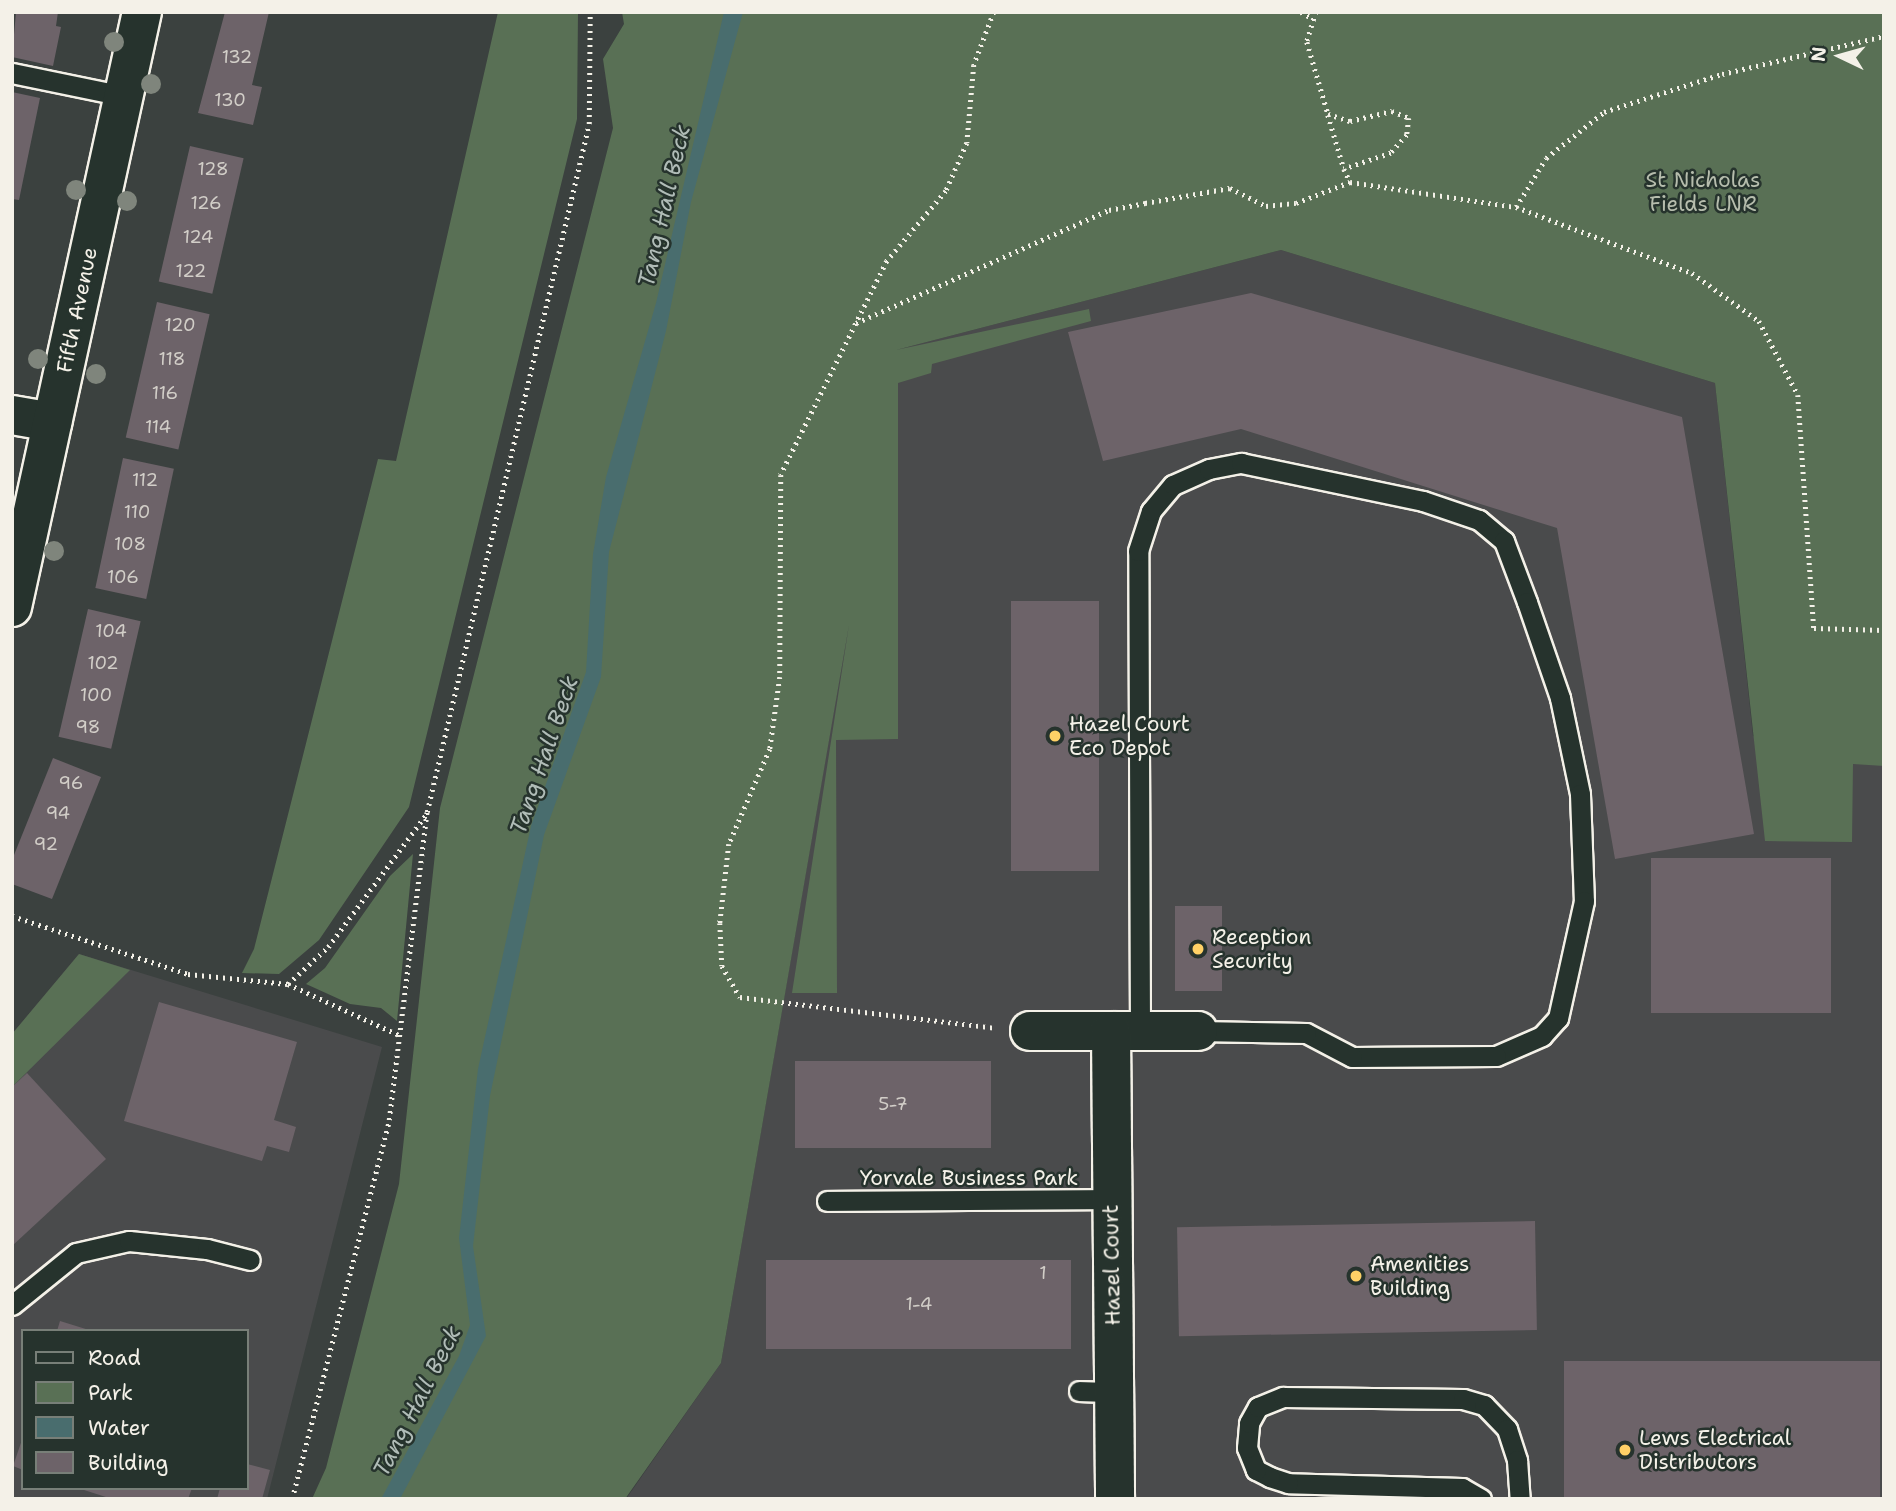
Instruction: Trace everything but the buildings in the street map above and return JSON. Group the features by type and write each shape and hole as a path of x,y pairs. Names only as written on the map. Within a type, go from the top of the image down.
{"street":[{"name":"Fifth Avenue","path":"12,607 142,12"},
{"path":"12,415 52,422"},
{"path":"1030,1031 1198,1031"},
{"name":"Hazel Court","path":"1115,1499 1096,1391 1125,1031"}],"lane":[{"path":"12,73 124,96"},
{"path":"1125,1031 1142,888 1138,551 1151,511 1173,485 1209,468 1241,463 1288,469 1423,501 1479,520 1504,541 1560,698 1580,794 1584,901 1558,1018 1542,1036 1496,1056 1352,1057 1306,1033 1198,1031"},
{"name":"Yorvale Business Park","path":"827,1201 1111,1199"},
{"path":"12,1305 76,1253 129,1241 207,1249 250,1260"},
{"path":"1481,1499 1462,1488 1288,1483 1256,1469 1247,1448 1249,1423 1258,1407 1283,1397 1463,1399 1484,1405 1507,1429 1517,1460 1520,1499"}],"path":[{"path":"292,1499 386,1132 401,1036 427,813 589,124 590,12"},
{"path":"994,12 974,65 967,144 946,191 887,261 781,475 780,677 770,749 729,844 720,923 722,966 740,997 768,1003 1030,1031"},
{"path":"1301,12 1312,18"},
{"path":"1317,12 1312,18 1307,42 1350,182"},
{"path":"1516,206 1546,158 1604,111 1722,74 1884,36"},
{"path":"1328,114 1350,121 1392,111 1409,118 1407,135 1391,153 1344,169"},
{"path":"856,323 1110,210 1230,188 1266,206 1296,203 1350,182 1516,206 1692,273 1759,321 1798,395 1814,628 1884,630"},
{"path":"288,984 328,947 427,813"},
{"path":"12,916 188,974 288,984 401,1036"}],"shaded area":[{"path":"1281,250 1715,383 1753,736 1884,766 1884,1499 626,1499 721,1363 896,350"},
{"path":"79,954 382,1047 267,1499 12,1499 12,1034"}],"green space":[{"path":"498,12 578,12 577,119 409,807 319,940 279,974 242,973 254,949 378,459 396,461"},
{"name":"St Nicholas Fields LNR","path":"622,12 1884,12 1884,766 1853,764 1852,842 1765,841 1715,383 1281,250 896,350 1089,309 1091,321 932,364 931,373 898,383 898,739 836,740 837,993 792,993 849,625 721,1363 625,1499 312,1499 326,1468 399,1184 440,808 613,128 603,59 624,24"},
{"path":"413,854 397,1021 381,1008 350,1004 306,984 325,968 390,876"},
{"path":"79,954 130,970 12,1087 12,1034"}],"water":[{"path":"724,12 743,12 691,202 666,331 609,552 601,677 544,835 490,1096 473,1246 486,1336 400,1499 381,1499 459,1356 470,1325 459,1238 478,1069 531,826 586,672 593,554 606,477 656,303"}],"place":[{"name":"Hazel Court Eco Depot","path":"1055,736"},
{"name":"Reception Security","path":"1198,949"},
{"name":"Amenities Building","path":"1356,1276"},
{"name":"Lews Electrical Distributors","path":"1625,1450"}],"water label":[{"name":"Tang Hall Beck","path":"664,206"},
{"name":"Tang Hall Beck","path":"544,755"},
{"name":"Tang Hall Beck","path":"417,1401"}]}
